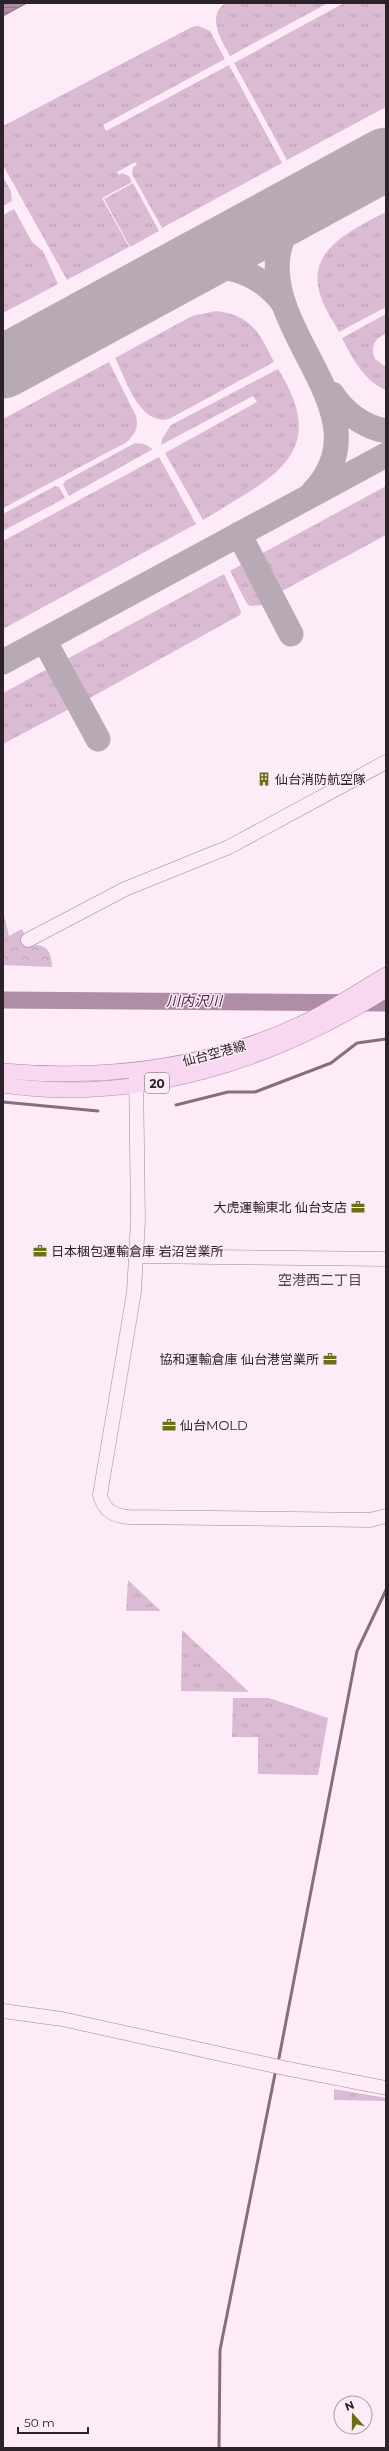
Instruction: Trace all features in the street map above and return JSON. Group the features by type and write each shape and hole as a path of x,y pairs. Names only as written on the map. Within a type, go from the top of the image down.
{"main road":[{"name":"仙台空港線","path":"3,1071 86,1074 136,1071 191,1061 240,1047 277,1034 331,1008 386,975"},
{"name":"仙台空港線","path":"3,1085 70,1090 136,1087 180,1079 259,1054 303,1036 386,990"}],"street":[{"path":"28,940 125,889 224,849 386,762"},
{"path":"136,1071 138,1220 134,1292 100,1495 105,1508 114,1515 129,1517 370,1520 386,1516"},
{"path":"136,1256 386,1259"},
{"path":"3,2011 62,2019 269,2065 386,2088"}],"green space":[{"path":"226,3 328,3 230,56 217,29 216,21 220,8"},
{"path":"344,3 386,3 386,107 287,160 234,63"},
{"path":"198,26 210,31 225,59 103,125 106,131 229,65 282,163 162,228 132,174 133,167 137,165 135,162 117,172 119,175 122,173 129,176 132,182 102,198 129,247 67,280 3,165 3,126 192,27"},
{"path":"3,177 11,191 12,201 3,206"},
{"path":"133,183 159,231 130,247 104,199"},
{"path":"14,209 32,242 43,251 58,284 3,313 3,215"},
{"path":"386,212 386,307 339,332 322,300 318,283 319,268 324,255 334,244 346,235 359,226"},
{"path":"216,311 228,313 238,317 253,327 264,342 274,362 169,419 159,419 149,415 135,399 115,358 192,316"},
{"path":"386,314 386,334 376,341 373,351 375,359 386,367 386,390 371,381 365,375 342,338"},
{"path":"109,362 136,416 137,427 132,436 127,442 3,508 3,419"},
{"path":"278,369 293,399 299,424 296,444 286,462 270,477 203,520 165,453 257,402 253,396 161,445 162,439 171,425"},
{"path":"135,443 144,444 153,449 69,496 63,485 65,481"},
{"path":"159,457 196,524 3,629 3,541"},
{"path":"55,486 59,487 65,498 3,531 3,514"},
{"path":"386,486 386,535 282,591 261,554"},
{"path":"241,565 263,605 250,606 246,602 230,571"},
{"path":"224,574 241,611 240,615 88,699 67,659"},
{"path":"49,668 71,708 3,744 3,693"},
{"path":"3,911 9,936 22,929 30,946 40,945 47,949 51,957 52,967 3,965"},
{"path":"128,1580 161,1611 126,1611"},
{"path":"182,1630 249,1692 181,1691"},
{"path":"233,1698 269,1698 328,1718 318,1775 258,1774 258,1737 232,1737"},
{"path":"334,2089 386,2098 386,2101 334,2100"}],"shaded area":[{"path":"3,3 27,3 3,16"}],"waterway":[{"name":"川内沢川","path":"3,1000 386,1003"},
{"path":"176,1105 228,1092 255,1092 331,1063 357,1043 386,1039"},
{"path":"3,1102 98,1111"},
{"path":"279,2058 357,1651 386,1590"},
{"path":"219,2448 220,2350 275,2074"}],"taxiway":[{"path":"313,492 332,462 336,432 329,401 285,307 277,275 281,243 284,235 296,215 314,199 321,195"},
{"path":"179,271 209,266 237,270 250,275 263,283 274,292 284,304"},
{"path":"332,394 349,413 363,423 386,431"},
{"path":"3,662 386,455"},
{"path":"239,534 291,634"},
{"path":"44,640 98,739"}],"runway":[{"path":"3,367 386,159"}],"place":[{"name":"仙台消防航空隊","path":"264,779"},
{"name":"大虎運輸東北 仙台支店","path":"358,1207"},
{"name":"日本梱包運輸倉庫 岩沼営業所","path":"40,1251"},
{"name":"協和運輸倉庫 仙台港営業所","path":"330,1359"},
{"name":"仙台MOLD","path":"169,1425"}],"district":[{"name":"空港西二丁目","path":"320,1280"}]}
